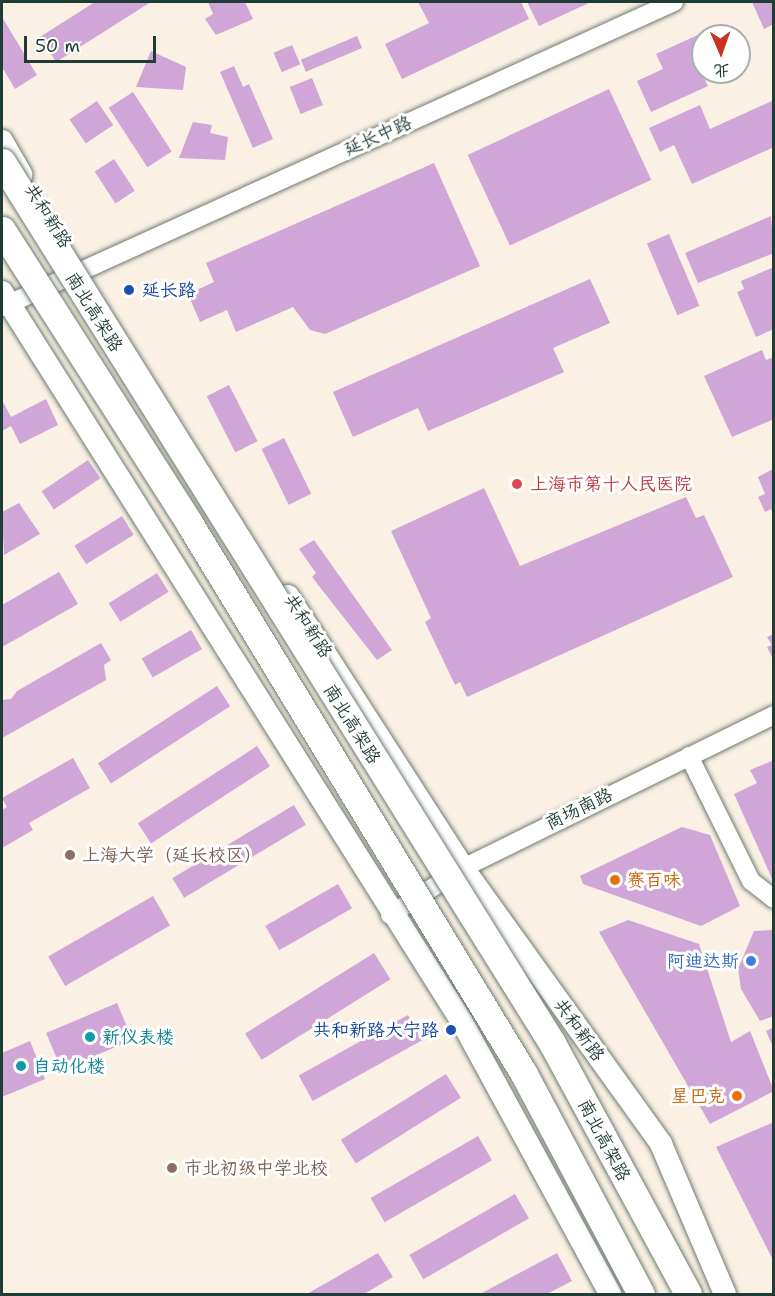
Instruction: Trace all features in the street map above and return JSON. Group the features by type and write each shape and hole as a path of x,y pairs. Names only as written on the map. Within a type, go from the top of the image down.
{"highway":[{"name":"南北高架路","path":"2,162 552,1043 688,1294"},
{"name":"南北高架路","path":"2,230 191,526 524,1074 641,1294"}],"main road":[{"name":"共和新路","path":"2,141 84,274 463,868 660,1144 725,1294"},
{"path":"4,300 390,915 462,1022 610,1294"}],"street":[{"name":"延长中路","path":"84,274 190,219 674,2"},
{"path":"4,300 84,274"},
{"name":"商场南路","path":"390,915 463,868 774,715"},
{"path":"689,756 751,881 774,899"}],"building":[{"path":"95,2 151,2 56,62 40,37"},
{"path":"208,2 245,2 253,19 216,35 205,19 213,14"},
{"path":"418,2 521,2 529,19 402,79 385,44 429,23"},
{"path":"527,2 591,2 539,26"},
{"path":"752,2 774,2 774,24 764,29"},
{"path":"2,17 37,75 15,89 2,67"},
{"path":"357,36 362,48 306,72 301,60"},
{"path":"691,38 691,84 707,84 708,86 651,112 637,81 663,69 656,54"},
{"path":"292,45 300,64 282,72 274,53"},
{"path":"151,51 186,67 183,90 136,87"},
{"path":"234,66 243,87 249,84 273,139 253,148 220,72"},
{"path":"312,78 323,105 301,114 290,87"},
{"path":"609,89 651,180 510,246 468,155"},
{"path":"133,92 172,152 147,167 109,108"},
{"path":"774,100 774,147 692,184 674,145 660,152 649,128 700,105 710,129"},
{"path":"97,101 113,125 86,143 70,119"},
{"path":"193,122 212,125 210,133 228,137 225,160 179,158"},
{"path":"114,159 135,191 115,203 95,172"},
{"path":"434,163 480,266 325,334 310,330 293,307 236,332 227,310 200,322 188,294 214,282 206,263"},
{"path":"771,216 774,253 698,283 685,253"},
{"path":"669,234 699,306 677,315 647,243"},
{"path":"774,267 774,329 756,337 737,292 744,289 741,281"},
{"path":"590,279 610,323 553,348 564,372 428,431 418,408 353,437 333,392"},
{"path":"762,350 766,360 774,357 774,419 732,437 704,376"},
{"path":"229,385 258,441 235,452 207,396"},
{"path":"46,399 58,425 20,444 11,426 2,431 2,400 11,417"},
{"path":"284,438 311,494 289,505 262,449"},
{"path":"88,460 100,478 54,510 42,491"},
{"path":"773,469 773,514 771,509 765,512 758,497 765,494 758,477"},
{"path":"484,488 520,566 686,497 696,518 704,515 733,577 467,697 460,682 455,685 425,622 431,618 391,531"},
{"path":"19,503 40,534 4,555 2,512"},
{"path":"122,516 134,535 86,564 75,546"},
{"path":"314,540 392,650 377,660 312,577 316,573 299,549"},
{"path":"59,572 78,604 2,647 2,605"},
{"path":"157,573 169,592 120,622 109,603"},
{"path":"191,630 202,649 153,678 142,658"},
{"path":"774,634 774,661 767,647 772,645 767,637"},
{"path":"101,643 111,660 104,665 106,680 2,738 2,700 11,699 17,691"},
{"path":"217,686 230,706 111,783 98,763"},
{"path":"257,746 270,766 151,843 138,823"},
{"path":"73,758 90,788 29,823 33,830 2,848 2,810 7,807 2,798"},
{"path":"774,760 774,883 734,794 757,783 750,770"},
{"path":"294,805 306,825 184,898 172,878"},
{"path":"682,827 710,835 740,906 701,926 583,884 580,876"},
{"path":"338,884 352,908 279,950 265,926"},
{"path":"153,896 170,925 65,986 48,957"},
{"path":"628,920 699,944 731,1042 750,1031 774,1091 710,1124 599,932"},
{"path":"774,930 774,1016 760,1021 741,989 738,969 754,931"},
{"path":"374,953 390,979 262,1060 245,1034"},
{"name":"新仪表楼","path":"117,1003 133,1040 62,1070 46,1033"},
{"path":"408,1015 422,1040 313,1101 299,1076"},
{"path":"774,1027 774,1049 766,1031"},
{"name":"自动化楼","path":"30,1041 45,1079 2,1097 2,1053"},
{"path":"446,1074 461,1098 356,1163 341,1140"},
{"path":"774,1122 774,1262 716,1147"},
{"path":"478,1136 492,1160 385,1222 371,1198"},
{"path":"515,1194 529,1218 423,1279 409,1255"},
{"path":"378,1253 393,1277 364,1294 307,1294"},
{"path":"557,1253 572,1281 547,1294 480,1294"}],"place":[{"name":"延长路","path":"129,290"},
{"name":"上海市第十人民医院","path":"517,484"},
{"name":"上海大学（延长校区）","path":"70,855"},
{"name":"赛百味","path":"615,880"},
{"name":"阿迪达斯","path":"751,961"},
{"name":"共和新路大宁路","path":"451,1030"},
{"name":"新仪表楼","path":"90,1037"},
{"name":"自动化楼","path":"21,1066"},
{"name":"星巴克","path":"737,1096"},
{"name":"市北初级中学北校","path":"172,1168"}]}
